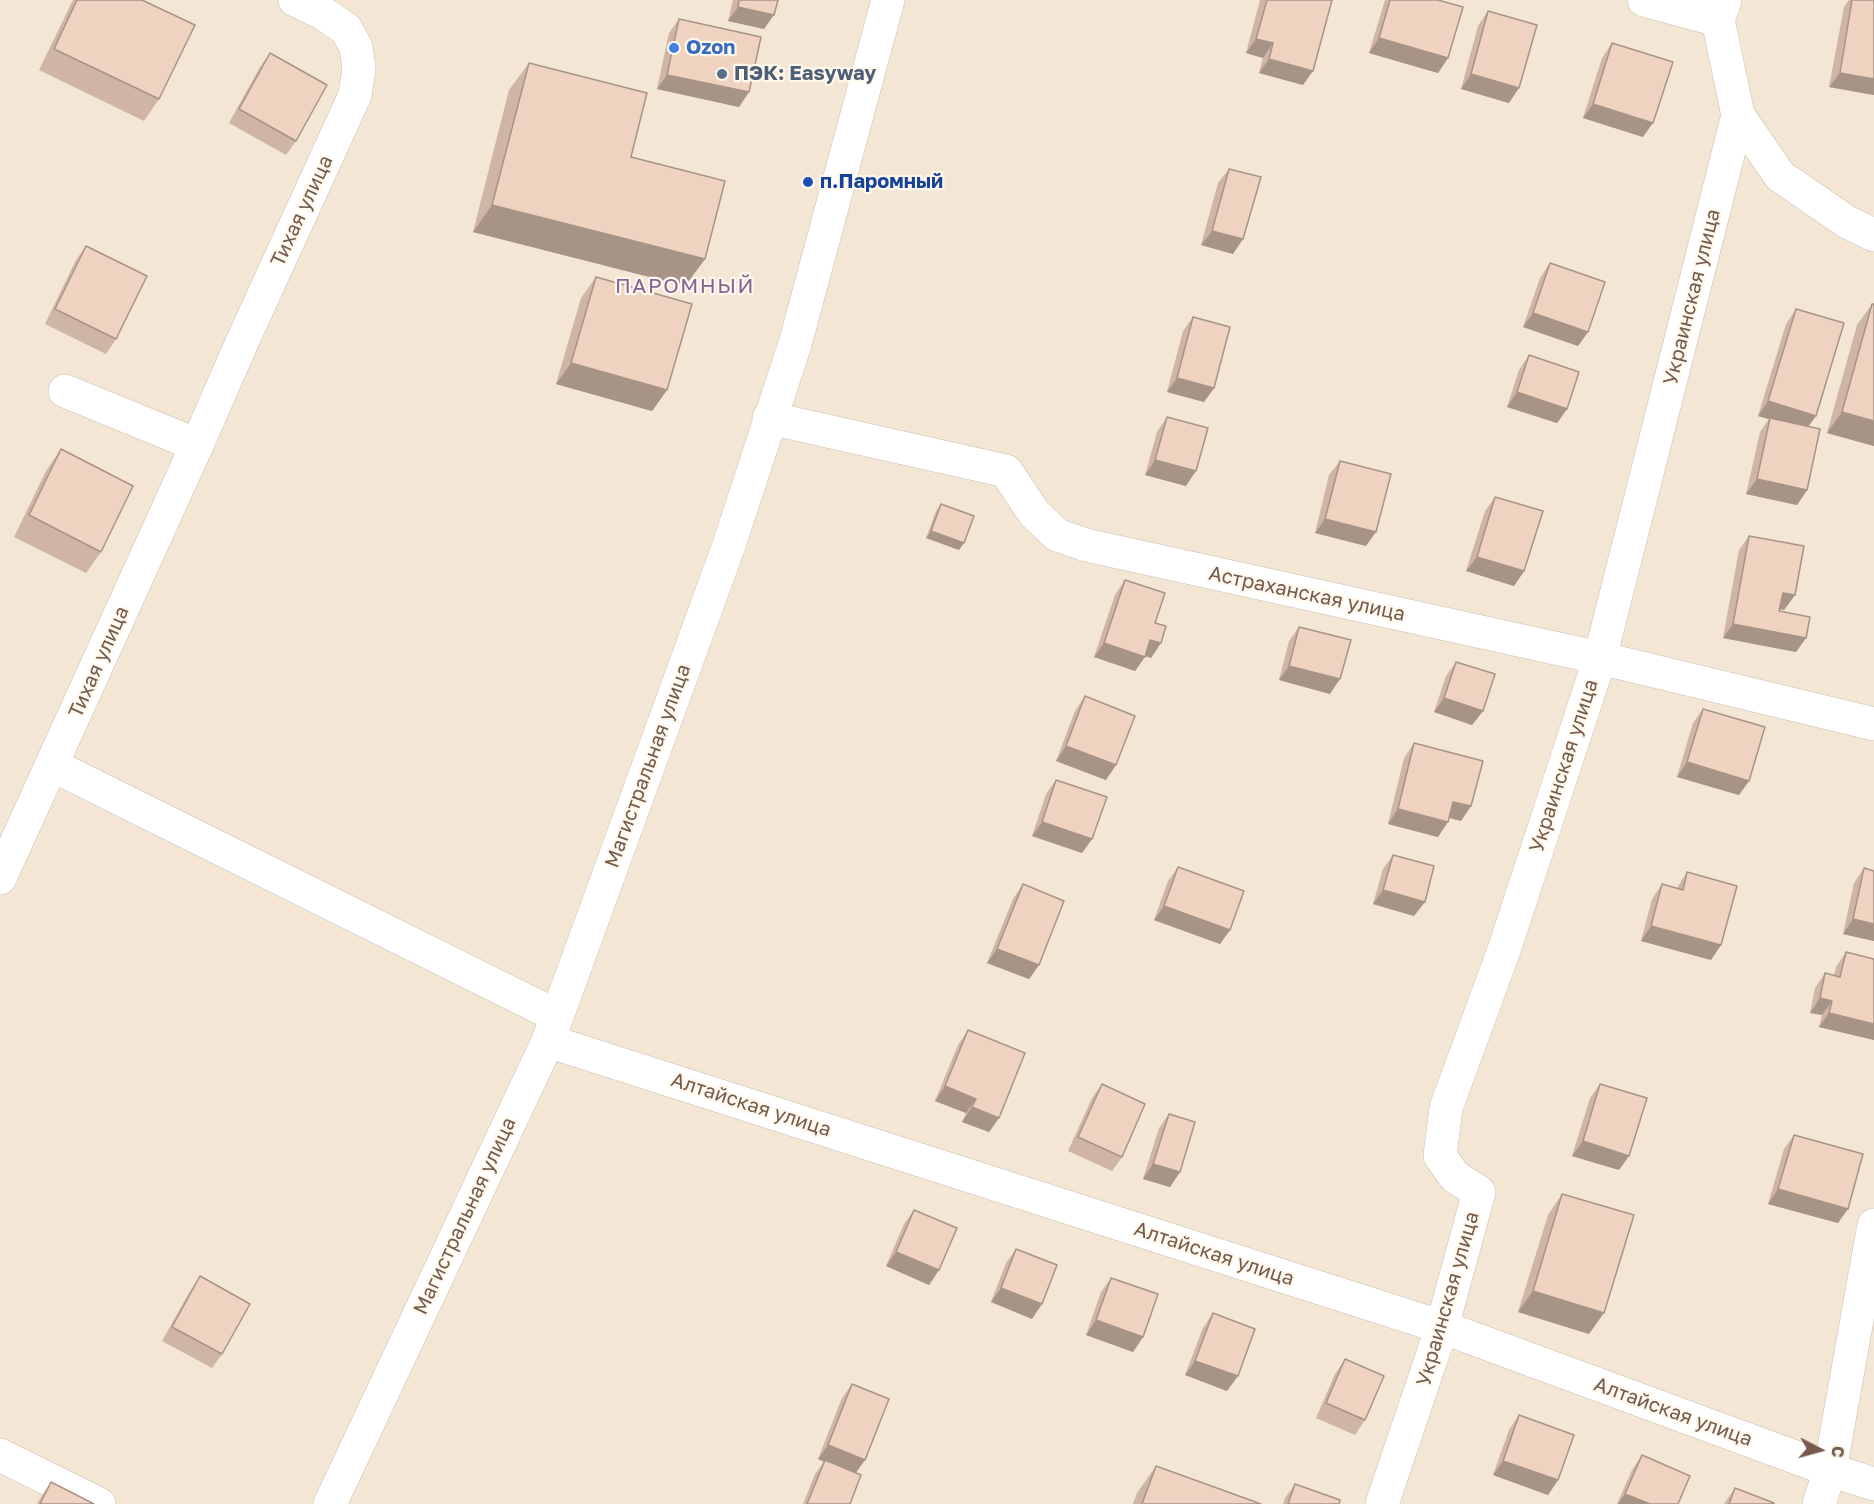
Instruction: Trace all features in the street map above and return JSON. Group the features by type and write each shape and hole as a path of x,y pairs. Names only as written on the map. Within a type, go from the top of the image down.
{"street":[{"name":"Тихая улица","path":"0,878 355,95 359,69 356,47 346,29 324,14 295,0"},
{"name":"Магистральная улица","path":"330,1504 552,1028 728,548 795,344 888,0"},
{"path":"1644,0 1721,10"},
{"name":"Украинская улица","path":"1382,1504 1442,1327 1479,1191 1455,1178 1440,1156 1446,1108 1504,950 1600,658 1738,115 1721,10"},
{"path":"1738,115 1780,176 1847,222 1874,236"},
{"path":"65,391 197,445"},
{"name":"Астраханская улица","path":"769,418 1005,471 1034,513 1057,535 1086,545 1600,658 1874,724"},
{"name":"Алтайская улица","path":"52,765 552,1028 1442,1327 1830,1470 1874,1484"},
{"path":"1819,1504 1830,1470 1874,1225"},
{"path":"0,1455 99,1504"}],"shaded area":[{"path":"0,0 1874,0 1874,1504 0,1504"}],"building":[{"path":"77,0 142,0 195,25 159,99 54,49"},
{"path":"739,0 778,0 774,15 738,7"},
{"path":"1267,0 1332,0 1313,71 1269,59 1273,43 1256,39"},
{"path":"1390,0 1438,0 1463,7 1448,58 1379,38"},
{"path":"1852,0 1874,0 1874,79 1840,73"},
{"path":"1488,11 1537,25 1519,88 1471,74"},
{"path":"679,19 761,37 749,92 667,75"},
{"path":"1612,43 1673,62 1653,123 1593,104"},
{"path":"270,53 327,85 296,141 239,109"},
{"path":"529,63 647,93 631,157 725,181 705,259 492,205"},
{"path":"1229,169 1261,177 1243,239 1212,231"},
{"path":"86,246 147,276 116,339 55,309"},
{"path":"1550,263 1605,282 1588,332 1533,313"},
{"path":"596,277 692,304 667,390 571,363"},
{"path":"1872,304 1874,304 1874,421 1842,412"},
{"path":"1796,309 1844,323 1816,416 1768,401"},
{"path":"1193,317 1230,327 1214,388 1177,378"},
{"path":"1529,355 1579,372 1567,409 1517,392"},
{"path":"1167,417 1208,428 1196,471 1155,460"},
{"path":"1770,418 1820,429 1807,490 1757,479"},
{"path":"61,449 133,486 101,552 29,515"},
{"path":"1340,461 1391,474 1376,532 1325,519"},
{"path":"1495,497 1543,511 1524,571 1477,557"},
{"path":"941,504 974,516 964,543 931,531"},
{"path":"1749,536 1804,546 1795,595 1783,593 1779,611 1810,617 1806,638 1733,624"},
{"path":"1125,580 1165,593 1155,623 1166,626 1161,643 1150,640 1145,657 1104,643"},
{"path":"1299,627 1351,640 1340,679 1289,666"},
{"path":"1456,662 1495,674 1483,711 1444,698"},
{"path":"1085,696 1135,716 1116,765 1066,746"},
{"path":"1703,709 1765,727 1749,781 1687,762"},
{"path":"1414,743 1483,761 1471,806 1453,802 1448,822 1398,809"},
{"path":"1056,780 1107,797 1092,839 1042,822"},
{"path":"1393,855 1434,866 1425,902 1383,890"},
{"path":"1178,867 1244,891 1230,930 1164,906"},
{"path":"1864,868 1874,871 1874,924 1853,919"},
{"path":"1687,872 1737,886 1721,945 1651,926 1662,884 1683,890"},
{"path":"1023,884 1064,901 1039,965 997,949"},
{"path":"1846,952 1874,959 1874,1024 1829,1013 1832,1001 1820,998 1825,973 1840,977"},
{"path":"968,1030 1025,1053 999,1118 972,1107 976,1099 945,1086"},
{"path":"1102,1084 1145,1104 1122,1157 1078,1137"},
{"path":"1600,1084 1647,1098 1629,1156 1583,1141"},
{"path":"1169,1114 1195,1122 1180,1172 1153,1164"},
{"path":"1794,1135 1863,1154 1848,1209 1778,1189"},
{"path":"1562,1194 1634,1215 1604,1313 1533,1291"},
{"path":"914,1210 957,1228 939,1270 896,1252"},
{"path":"1016,1249 1057,1265 1042,1304 1001,1288"},
{"path":"200,1276 250,1304 222,1354 172,1327"},
{"path":"1111,1278 1158,1294 1143,1337 1096,1320"},
{"path":"1213,1313 1255,1329 1238,1376 1195,1361"},
{"path":"1345,1359 1384,1376 1365,1420 1326,1403"},
{"path":"852,1384 889,1399 865,1460 828,1445"},
{"path":"1519,1415 1574,1435 1558,1480 1503,1461"},
{"path":"1642,1455 1690,1476 1678,1504 1650,1504 1625,1494"},
{"path":"825,1460 861,1475 850,1504 807,1504"},
{"path":"1156,1466 1261,1504 1142,1504"},
{"path":"51,1482 94,1504 40,1504"},
{"path":"1295,1484 1340,1500 1339,1504 1288,1504"},
{"path":"1735,1488 1774,1503 1774,1504 1729,1504"}],"place":[{"name":"Ozon","path":"674,48"},
{"name":"ПЭК: Easyway","path":"722,74"},
{"name":"п.Паромный","path":"808,182"}],"district":[{"name":"ПАРОМНЫЙ","path":"685,286"}]}
